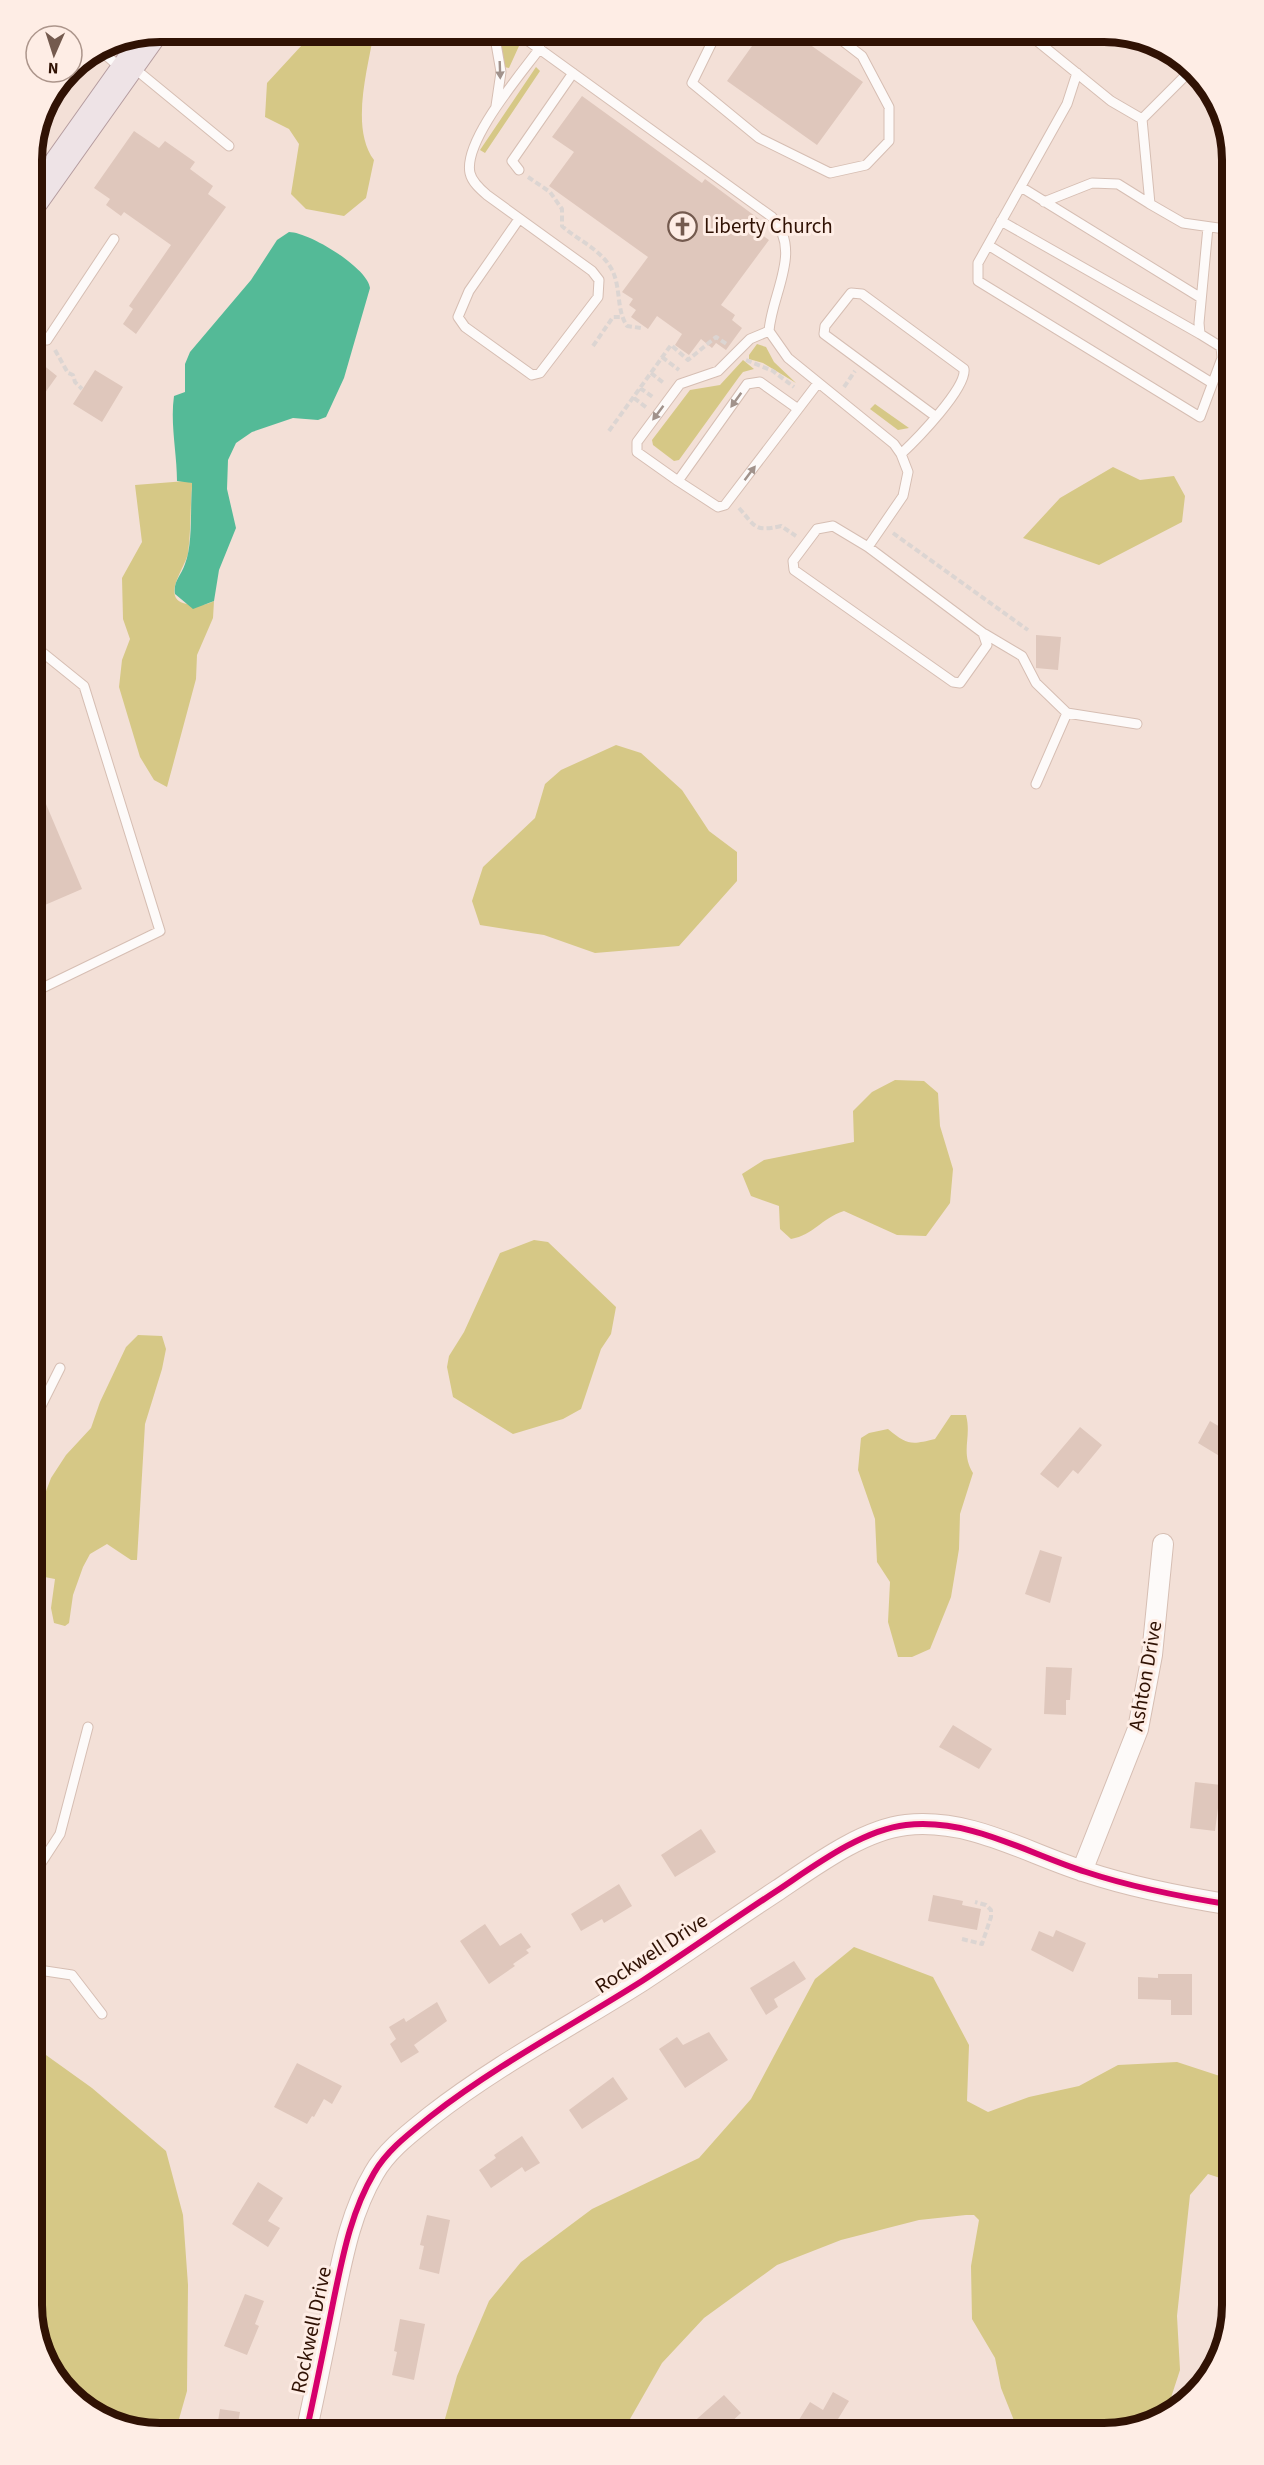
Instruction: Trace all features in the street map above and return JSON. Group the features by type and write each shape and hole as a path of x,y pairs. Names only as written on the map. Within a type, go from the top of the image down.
{"main road":[{"path":"42,188 145,43"}],"street":[{"name":"Ashton Drive","path":"1082,1871 1138,1729 1152,1655 1163,1544"},
{"name":"Rockwell Drive","path":"308,2423 347,2239 360,2200 379,2165 395,2147 464,2090 501,2065 642,1980 825,1859 878,1833 904,1826 928,1825 970,1830 993,1836 1082,1871 1147,1890 1222,1903"}],"lane":[{"path":"496,42 501,72 496,109"},
{"path":"531,42 772,217 779,225 786,243 786,260 771,309 769,331 781,351 894,444 908,472 903,496 868,547"},
{"path":"712,42 692,83 759,138 830,172 866,165 889,141 889,107 862,56 844,42"},
{"path":"1038,42 1112,101 1142,119"},
{"path":"519,219 470,291 460,308 458,318 465,327 532,375 540,373 598,297 600,284 592,271 482,190 470,172 472,151 496,109 540,48"},
{"path":"107,55 229,146"},
{"path":"519,170 512,160 573,73"},
{"path":"1001,221 1221,347 1222,358 1200,417 978,281 978,263 1001,221 1020,187 1067,104 1077,73"},
{"path":"1142,119 1186,76"},
{"path":"1142,119 1150,204"},
{"path":"1044,202 1092,183 1118,184 1183,223 1222,229"},
{"path":"1020,187 1201,298"},
{"path":"1200,334 1208,227"},
{"path":"42,336 47,340 114,239"},
{"path":"988,245 1212,383"},
{"path":"901,454 935,416 962,383 964,369 862,294 851,293 825,326 824,334 935,416"},
{"path":"769,331 750,339 718,371 680,384 637,442 637,452 720,507 730,499 818,383"},
{"path":"678,481 747,384 760,382 798,409"},
{"path":"983,633 988,642 986,646 960,683 956,683 794,570 793,561 817,529 833,526 868,547 983,633 1022,656 1036,683 1067,713 1137,724"},
{"path":"42,652 84,686 160,931 42,988"},
{"path":"1036,784 1067,713"},
{"path":"42,1404 60,1368"},
{"path":"42,1862 60,1834 88,1727"},
{"path":"42,1970 72,1975 102,2014"}],"path":[{"path":"593,346 613,317 621,317"},
{"path":"609,431 671,345 688,360 716,337 729,346"},
{"path":"47,340 82,389"},
{"path":"843,388 856,371"},
{"path":"730,499 757,529 764,530 781,526 807,543"},
{"path":"893,533 1028,630"},
{"path":"962,1939 982,1944 991,1910 986,1905 975,1902"}],"shaded area":[{"path":"302,42 372,42 365,80 362,115 367,147 374,160 366,198 344,216 306,209 291,194 299,144 289,129 265,117 267,83"},
{"path":"501,42 515,42 519,46 509,68 504,67"},
{"path":"536,67 540,71 485,153 480,150"},
{"path":"289,232 310,238 336,252 359,271 367,280 370,288 344,378 326,417 318,420 293,418 252,432 236,443 228,460 227,489 236,528 219,570 214,601 193,609 175,594 175,586 188,556 192,483 177,481 174,396 185,392 185,364 190,352 251,280 277,240"},
{"path":"757,344 766,347 774,362 796,383 763,363 749,359 749,355"},
{"path":"743,360 754,369 743,372 679,460 674,461 653,445 652,440 690,390 720,385"},
{"path":"875,404 909,428 898,430 870,409"},
{"path":"1113,467 1140,480 1174,476 1185,496 1182,522 1099,565 1023,538 1060,498"},
{"path":"186,481 192,483 189,545 174,589 175,596 179,601 191,605 204,605 214,601 213,618 197,655 196,679 167,787 154,780 140,757 119,687 122,660 130,639 123,619 122,578 142,542 135,485"},
{"path":"616,745 641,753 682,790 709,831 737,852 737,881 679,946 595,953 544,935 480,925 472,901 483,867 535,818 545,784 561,770"},
{"path":"895,1080 924,1081 938,1093 940,1126 953,1169 950,1203 926,1236 897,1235 844,1211 806,1234 791,1239 780,1229 779,1206 751,1196 742,1174 764,1160 854,1142 853,1111 872,1092"},
{"path":"534,1240 548,1242 616,1307 611,1334 601,1349 581,1409 563,1419 513,1434 453,1397 447,1367 449,1356 464,1332 500,1253"},
{"path":"138,1335 162,1336 166,1349 145,1424 137,1560 131,1560 107,1544 90,1554 73,1595 69,1623 65,1626 54,1623 51,1608 55,1579 42,1577 42,1502 51,1478 66,1455 91,1428 100,1402 126,1347"},
{"path":"951,1415 966,1415 967,1458 973,1473 960,1514 959,1549 951,1597 930,1649 912,1657 898,1657 888,1622 890,1582 877,1562 875,1519 858,1470 861,1438 869,1433 888,1429 905,1441 915,1443 935,1439"},
{"path":"854,1947 933,1977 969,2045 967,2101 988,2112 1029,2097 1079,2086 1118,2065 1177,2062 1222,2077 1222,2179 1208,2174 1190,2195 1177,2316 1180,2370 1169,2403 1135,2419 1112,2423 1015,2423 1001,2388 995,2358 972,2319 971,2266 979,2220 974,2215 966,2215 919,2220 841,2240 777,2265 704,2318 662,2363 628,2423 444,2423 457,2376 489,2301 521,2262 592,2209 699,2158 751,2099 815,1979"},
{"path":"42,2052 92,2088 166,2151 183,2215 188,2285 187,2391 178,2423 152,2423 122,2417 88,2399 66,2377 51,2350 44,2328 42,2305"}],"building":[{"path":"755,42 806,42 863,82 817,145 727,81"},
{"name":"Liberty Church","path":"582,96 702,183 705,179 759,219 757,222 766,229 762,235 769,240 721,305 735,315 732,320 742,328 726,350 716,343 712,348 701,339 689,355 675,345 682,334 657,316 648,329 631,317 636,310 629,305 633,299 622,292 648,257 549,186 574,152 552,137"},
{"path":"134,131 159,148 165,141 195,162 190,169 213,186 208,194 226,207 136,334 123,324 133,309 129,306 171,245 124,212 121,216 106,205 110,199 94,188"},
{"path":"42,364 57,376 42,397"},
{"path":"95,370 123,387 102,422 73,404"},
{"path":"1036,635 1061,637 1058,670 1036,668"},
{"path":"42,795 82,889 42,906"},
{"path":"1210,1421 1222,1428 1222,1458 1198,1443"},
{"path":"1080,1427 1102,1445 1078,1474 1073,1470 1058,1488 1040,1474"},
{"path":"1040,1550 1062,1557 1050,1603 1025,1594"},
{"path":"1046,1667 1072,1668 1070,1700 1066,1700 1066,1715 1044,1714"},
{"path":"953,1725 992,1749 979,1769 939,1747"},
{"path":"1195,1782 1221,1785 1215,1831 1190,1828"},
{"path":"701,1829 716,1852 675,1877 661,1855"},
{"path":"619,1884 632,1906 604,1923 602,1919 581,1931 571,1914"},
{"path":"933,1895 963,1901 962,1905 981,1909 977,1930 928,1921"},
{"path":"485,1924 500,1946 521,1933 531,1947 526,1950 529,1953 513,1964 515,1966 489,1984 460,1941"},
{"path":"1056,1930 1086,1943 1073,1972 1031,1950 1039,1931 1053,1937"},
{"path":"794,1961 806,1979 774,1999 778,2007 766,2015 750,1988"},
{"path":"1158,1974 1192,1974 1192,2015 1171,2015 1171,2000 1138,1999 1138,1977 1158,1978"},
{"path":"437,2002 447,2021 414,2045 419,2052 401,2063 390,2044 396,2039 389,2027 404,2018 406,2022"},
{"path":"709,2032 728,2060 685,2088 659,2049 677,2037 683,2045"},
{"path":"297,2063 342,2086 332,2104 324,2099 314,2117 312,2116 307,2124 274,2107"},
{"path":"613,2077 628,2099 582,2129 569,2110"},
{"path":"522,2136 540,2163 525,2172 522,2167 491,2188 479,2170 496,2158 494,2155"},
{"path":"258,2182 283,2198 268,2221 280,2228 268,2247 232,2224"},
{"path":"427,2215 450,2220 439,2274 419,2269 424,2246 420,2245"},
{"path":"245,2294 264,2301 255,2324 259,2326 247,2355 224,2346"},
{"path":"400,2319 425,2324 414,2380 392,2375"},
{"path":"833,2392 849,2401 838,2419 845,2423 797,2423 810,2402 823,2410"},
{"path":"724,2395 741,2413 730,2423 692,2423"},
{"path":"220,2409 240,2412 238,2423 218,2423"}],"cycle path":[{"path":"308,2423 349,2234 366,2188 379,2165 392,2149 431,2116 482,2079 642,1981 839,1850 889,1828 930,1824 953,1827 998,1839 1122,1883 1222,1903"}],"place":[{"name":"Liberty Church","path":"683,226"}]}
